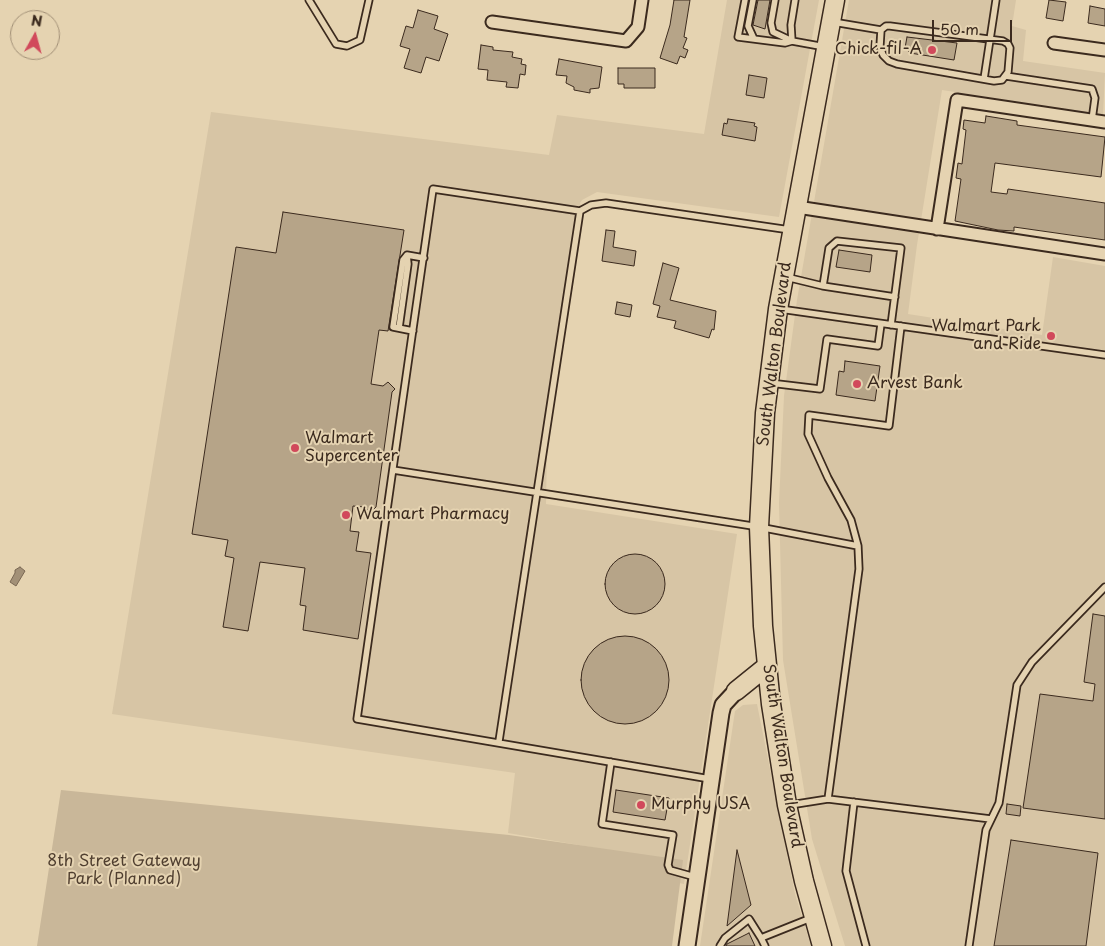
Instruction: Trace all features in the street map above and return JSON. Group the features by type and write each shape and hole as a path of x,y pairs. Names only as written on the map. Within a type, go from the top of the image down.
{"main road":[{"name":"South Walton Boulevard","path":"822,946 787,805 771,704 767,666 760,527 765,413 778,309 835,0"},
{"path":"687,946 723,705 736,691 767,666"},
{"path":"736,691 750,692 771,704"}],"street":[{"path":"492,22 626,41 638,27 642,0"},
{"path":"1054,43 1105,50"},
{"path":"937,229 957,100 1105,122"},
{"path":"797,207 1105,254"}],"lane":[{"path":"309,0 336,44 347,46 360,40 369,0"},
{"path":"745,0 738,36 785,43 792,40"},
{"path":"753,0 748,26 754,39"},
{"path":"775,0 771,23 773,32 792,40 827,47"},
{"path":"792,40 791,25 795,0"},
{"path":"984,79 996,0"},
{"path":"831,22 881,30 886,26 890,26 990,39 1008,44 1010,48 1006,76 1002,80 984,79 889,61 883,55 880,46 881,30"},
{"path":"1006,76 1092,88 1095,98 1092,120"},
{"path":"712,779 547,752 498,741 357,719 433,189 580,211 591,205 606,202 792,230"},
{"path":"498,741 580,211"},
{"path":"823,286 830,248 837,241 900,248 891,325"},
{"path":"413,331 393,327 403,260 407,255 424,258"},
{"path":"784,276 823,286 895,297"},
{"path":"778,309 1105,355"},
{"path":"769,383 820,389 826,339 878,346 880,324"},
{"path":"828,799 859,568 858,546 851,520 808,434 809,415 889,426 901,326"},
{"path":"393,470 760,527 858,546"},
{"path":"969,946 986,830 1000,803 1017,685 1032,662 1105,587"},
{"path":"611,762 602,824 672,835 668,865 670,870 696,878"},
{"path":"787,805 828,799 991,819"},
{"path":"854,802 846,871 866,946"},
{"path":"720,946 724,938 748,918 765,946"},
{"path":"761,938 814,918"}],"shaded area":[{"path":"727,0 819,0 779,217 597,192 582,200 580,203 583,222 547,449 546,504 737,534 684,884 652,878 655,858 508,833 515,773 112,714 211,112 549,155 557,115 704,134"},
{"path":"849,0 1016,0 1012,26 1026,30 1023,61 1105,73 1103,115 942,90 908,314 1042,335 1053,257 1105,266 1105,946 845,946 812,839 783,660 779,503 784,396 797,300"},
{"path":"20,567 25,571 16,586 10,582 15,570"},
{"path":"757,704 795,894 811,946 700,946 735,711 743,705"}],"green space":[{"name":"8th Street Gateway Park (Planned)","path":"61,790 509,835 683,860 672,946 37,946"}],"building":[{"path":"674,0 690,0 684,37 687,38 683,48 688,50 685,58 680,56 677,64 660,58 670,25"},
{"path":"758,0 770,0 765,29 753,25"},
{"path":"1049,0 1066,2 1063,21 1046,18"},
{"path":"1090,6 1105,9 1105,26 1088,23"},
{"path":"418,10 438,16 434,29 448,34 439,61 426,57 421,73 404,68 410,49 400,46 406,26 413,28"},
{"name":"Chick-fil-A","path":"907,37 957,43 954,60 910,53 905,48"},
{"path":"481,45 493,47 493,50 513,52 512,57 522,59 521,64 526,65 525,75 520,74 518,88 506,87 507,82 487,80 488,70 478,69"},
{"path":"559,59 602,67 599,88 590,89 590,93 574,90 574,87 566,83 567,76 556,75"},
{"path":"618,68 655,68 655,88 624,88 624,84 618,84"},
{"path":"749,75 767,78 764,98 746,95"},
{"path":"986,116 1017,121 1017,125 1105,137 1101,177 995,163 991,192 1007,194 1008,189 1105,203 1105,240 1014,227 1014,231 998,230 955,221 961,179 956,178 958,163 962,164 966,130 963,129 964,120 985,123"},
{"path":"728,119 755,123 754,126 757,127 755,141 722,135 724,123 727,124"},
{"name":"Walmart Supercenter","path":"283,212 404,230 388,331 379,330 371,384 383,386 388,382 395,389 392,392 376,507 370,513 365,507 353,506 350,531 359,532 356,551 371,553 358,639 303,630 306,606 300,605 305,568 260,562 248,631 223,627 234,558 225,556 228,540 192,534 236,247 276,253"},
{"path":"606,230 615,231 613,247 636,251 634,266 602,261"},
{"path":"839,250 872,255 870,272 836,267"},
{"path":"663,263 679,268 670,300 716,311 714,330 712,329 709,338 674,328 676,321 657,317 660,306 653,304"},
{"path":"617,302 632,305 630,317 615,314"},
{"name":"Arvest Bank","path":"845,361 880,366 875,401 836,395 839,371 844,372"},
{"path":"629,554 641,554 652,559 660,567 665,578 663,596 652,609 641,614 629,614 618,609 610,601 605,590 605,578 610,567 618,559"},
{"path":"1093,614 1105,616 1105,819 1023,808 1040,694 1093,701 1095,684 1084,682"},
{"path":"625,636 642,640 656,649 665,663 669,680 665,697 656,711 642,720 625,724 608,720 594,711 585,697 581,680 585,663 594,649 608,640"},
{"name":"Murphy USA","path":"616,790 669,798 665,820 613,812"},
{"path":"1007,804 1021,806 1020,816 1006,814"},
{"path":"1011,840 1098,853 1086,946 994,946"},
{"path":"737,850 751,905 727,926"},
{"path":"749,933 755,946 726,946 727,944"}],"place":[{"name":"Chick-fil-A","path":"932,50"},
{"name":"Walmart Park and Ride","path":"1051,336"},
{"name":"Arvest Bank","path":"857,384"},
{"name":"Walmart Supercenter","path":"295,448"},
{"name":"Walmart Pharmacy","path":"346,515"},
{"name":"Murphy USA","path":"641,805"}]}
